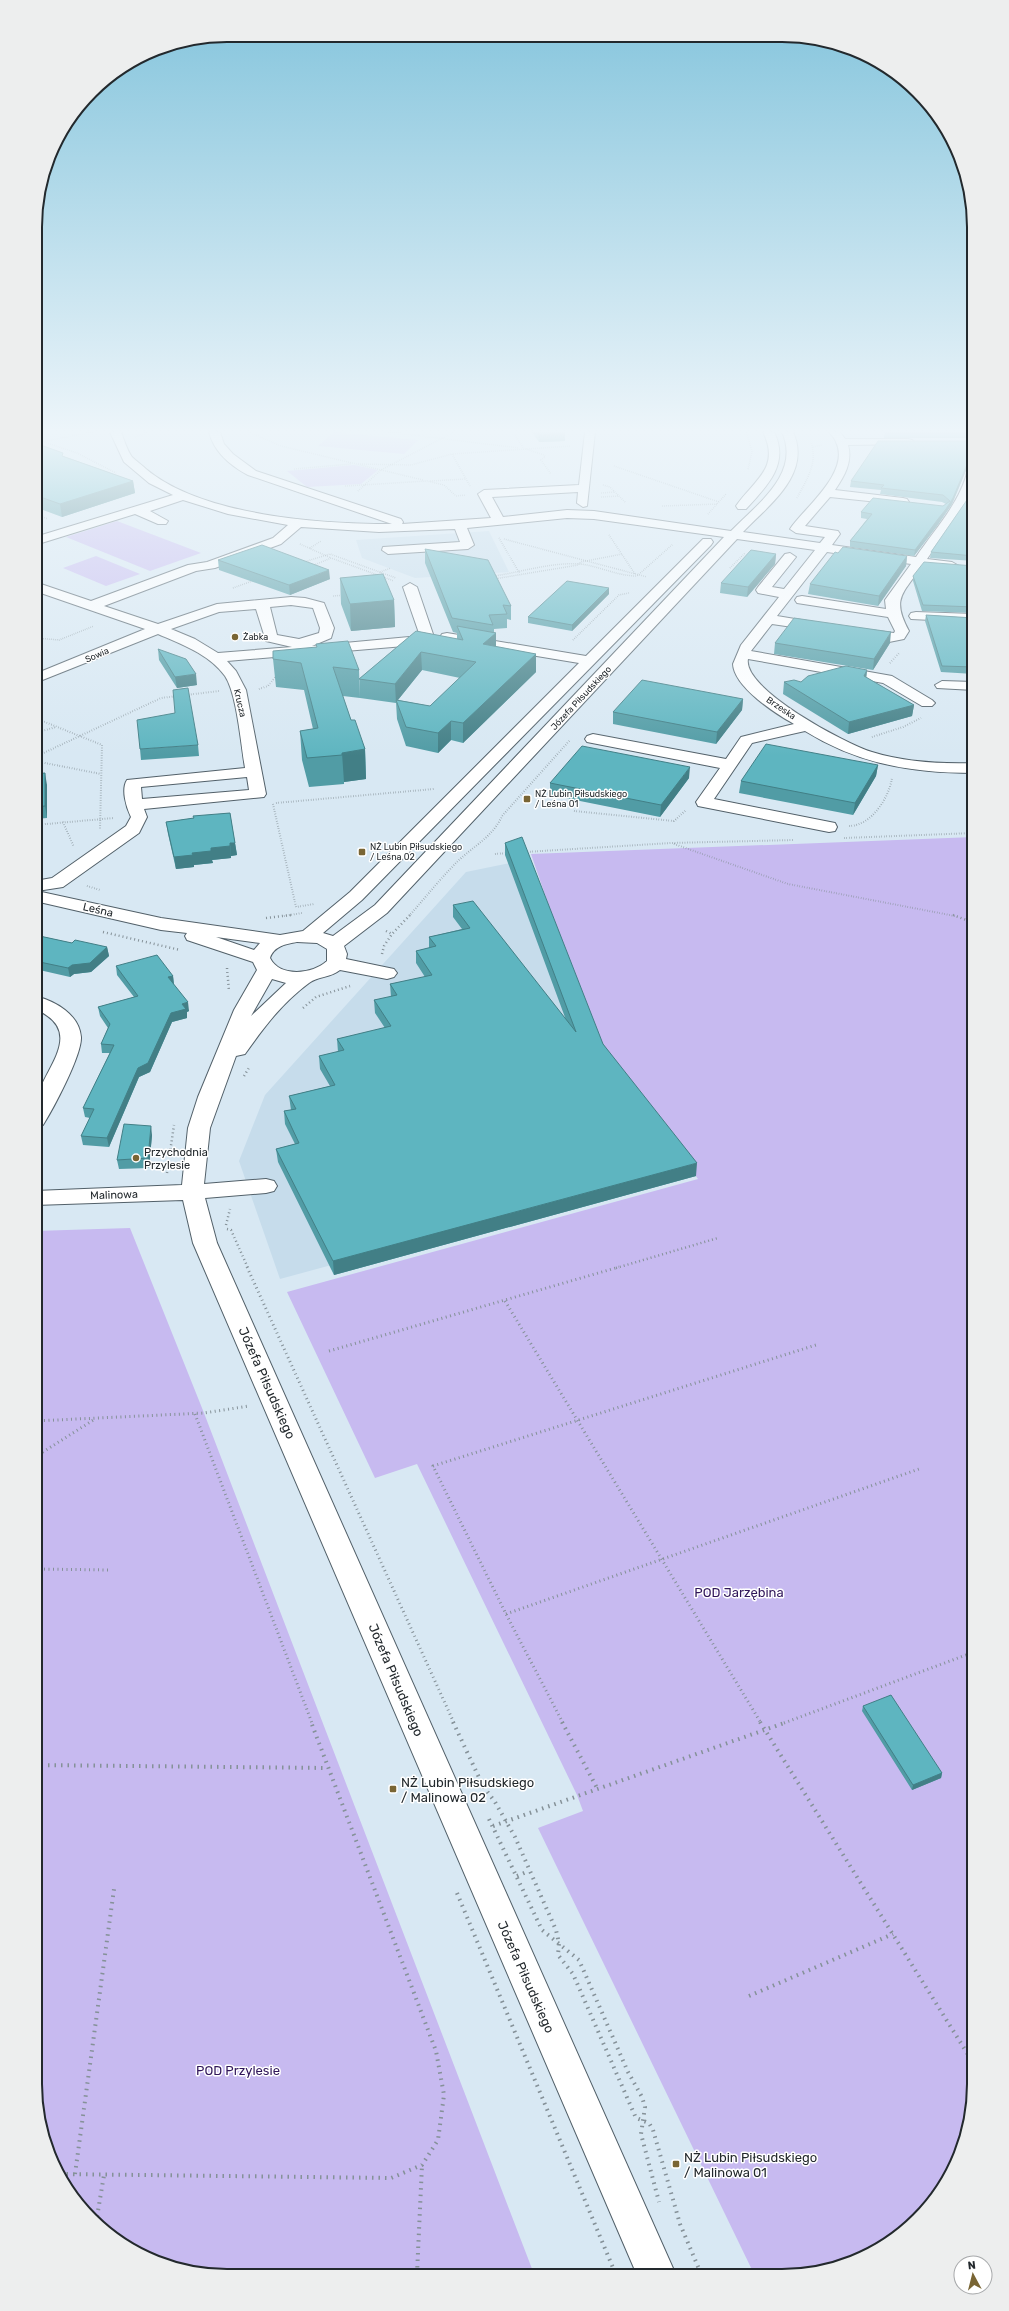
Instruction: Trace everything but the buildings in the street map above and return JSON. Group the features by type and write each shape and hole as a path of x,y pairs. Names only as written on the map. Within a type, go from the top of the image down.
{"street":[{"path":"91,606 193,568 210,564 277,542 279,540"},
{"path":"388,550 468,545 466,540"},
{"name":"Józefa Piłsudskiego","path":"308,936 356,896 587,660 709,540"},
{"name":"Józefa Piłsudskiego","path":"654,2269 205,1243 213,1191 199,1128 209,1098 230,1078 263,1014 304,977 328,970 334,954 381,908 729,540"},
{"path":"768,540 918,562 963,567"},
{"path":"830,540 768,619 743,654 887,679 927,703"},
{"path":"900,632 894,614 892,600 934,540"},
{"path":"775,555 814,561"},
{"path":"788,594 763,590 790,557"},
{"path":"216,658 428,640 406,586"},
{"name":"Krucza","path":"42,588 158,629 190,642 216,658 230,674 239,690 258,794 134,805"},
{"path":"158,629 182,622 218,608 262,604 298,601 312,602 319,606 327,628 326,635 315,642 300,644 284,643 271,638 262,604"},
{"path":"894,614 798,606 900,632"},
{"path":"916,616 967,618"},
{"path":"768,619 889,638 900,632"},
{"name":"Sowia","path":"42,676 158,629"},
{"path":"447,637 587,660"},
{"name":"Brzeska","path":"743,654 740,668 745,679 756,692 807,726 844,746 864,754 899,763 934,768 967,768"},
{"path":"781,661 787,678"},
{"path":"942,685 967,686"},
{"path":"807,726 747,740 704,802 829,827"},
{"path":"593,739 731,765"},
{"path":"42,885 59,881 133,829 139,817 134,805 133,783 253,772"},
{"path":"59,881 75,905"},
{"name":"Leśna","path":"42,898 160,924 278,940 308,936"},
{"name":"Leśna","path":"160,924 224,947 263,964 283,977 304,977"},
{"path":"308,936 318,937 334,954 387,973"},
{"name":"Józefa Piłsudskiego","path":"230,1078 244,1010 252,995 269,945 278,940"},
{"path":"42,1005 60,1014 71,1037 69,1052 42,1106"},
{"name":"Malinowa","path":"42,1198 213,1191 266,1186"}],"path":[{"path":"310,548 323,540"},
{"path":"500,540 520,575"},
{"path":"492,577 579,564 635,576 613,540"},
{"path":"303,562 330,554 406,586 405,591 403,584 331,558 309,567"},
{"path":"488,579 520,575 579,564 622,554"},
{"path":"227,591 261,578"},
{"path":"333,596 347,595"},
{"path":"42,640 49,642 57,641 100,623"},
{"path":"878,677 907,644 900,632"},
{"path":"259,689 268,686 296,651"},
{"path":"42,754 162,698 221,690 223,696"},
{"path":"844,746 917,721 924,716 927,703"},
{"path":"42,721 102,745 100,833"},
{"path":"42,731 57,727"},
{"path":"42,762 102,774"},
{"path":"849,826 859,825 877,810 892,786 892,778 890,775"},
{"path":"273,804 439,789"},
{"path":"574,811 674,821 689,806"},
{"path":"63,822 74,849 81,845"},
{"path":"381,930 392,934 457,862 479,845 492,830"},
{"path":"519,852 671,843 788,884 949,913 967,920"},
{"path":"495,854 511,853"},
{"path":"59,881 103,891"},
{"path":"265,918 298,915 306,912"},
{"path":"96,930 181,950"},
{"path":"221,964 227,968 230,974 227,985 230,991 252,995"},
{"path":"299,1011 310,1002"},
{"path":"230,1078 253,1060"},
{"path":"213,1191 230,1210 225,1234"},
{"path":"213,1191 219,1206 217,1220 218,1224 231,1230 399,1606 483,1786 500,1807 556,1930 559,1943 558,1955 573,1974 636,2118 643,2122 649,2123 653,2130 680,2224 699,2269"},
{"path":"329,1351 718,1238"},
{"path":"505,1301 576,1419 664,1560 765,1730 967,2053"},
{"path":"597,1788 506,1614 433,1466 576,1419 819,1344"},
{"path":"42,1421 195,1414 250,1406 274,1399"},
{"path":"195,1414 327,1768 436,2052 444,2095 438,2140 422,2165 417,2269"},
{"path":"42,1453 96,1419"},
{"path":"506,1614 664,1560 919,1469"},
{"path":"42,1569 109,1570"},
{"path":"464,1835 507,1823 597,1788 765,1730 967,1655"},
{"path":"42,1765 327,1768"},
{"path":"486,1816 494,1826 542,1930 579,1960 628,2072 642,2098 644,2107 641,2134 661,2209"},
{"path":"75,2174 114,1889"},
{"path":"749,1996 892,1934"},
{"path":"66,2174 391,2178 422,2165"},
{"path":"97,2216 104,2175"}],"shaded area":[{"path":"356,540 493,540 509,572 415,578 362,558"},
{"path":"510,863 673,1172 280,1279 239,1161 265,1095 466,872"}],"green space":[{"path":"73,540 166,540 201,553 150,571"},
{"path":"96,556 140,574 106,586 63,568"},
{"name":"POD Jarzębina","path":"967,837 967,2096 961,2132 953,2155 929,2197 913,2215 885,2238 853,2255 830,2263 794,2269 752,2269 538,1828 583,1811 577,1795 417,1464 375,1478 287,1292 698,1179 591,1029 531,854"},
{"name":"POD Przylesie","path":"130,1228 204,1413 532,2269 215,2269 179,2263 145,2250 114,2231 96,2215 80,2197 61,2166 48,2132 42,2096 42,1231"}],"place":[{"name":"Żabka","path":"235,637"},
{"name":"NŻ Lubin Piłsudskiego / Leśna 01","path":"527,799"},
{"name":"NŻ Lubin Piłsudskiego / Leśna 02","path":"362,852"},
{"name":"Przychodnia Przylesie","path":"136,1158"},
{"name":"NŻ Lubin Piłsudskiego / Malinowa 02","path":"393,1789"},
{"name":"NŻ Lubin Piłsudskiego / Malinowa 01","path":"676,2164"}]}
